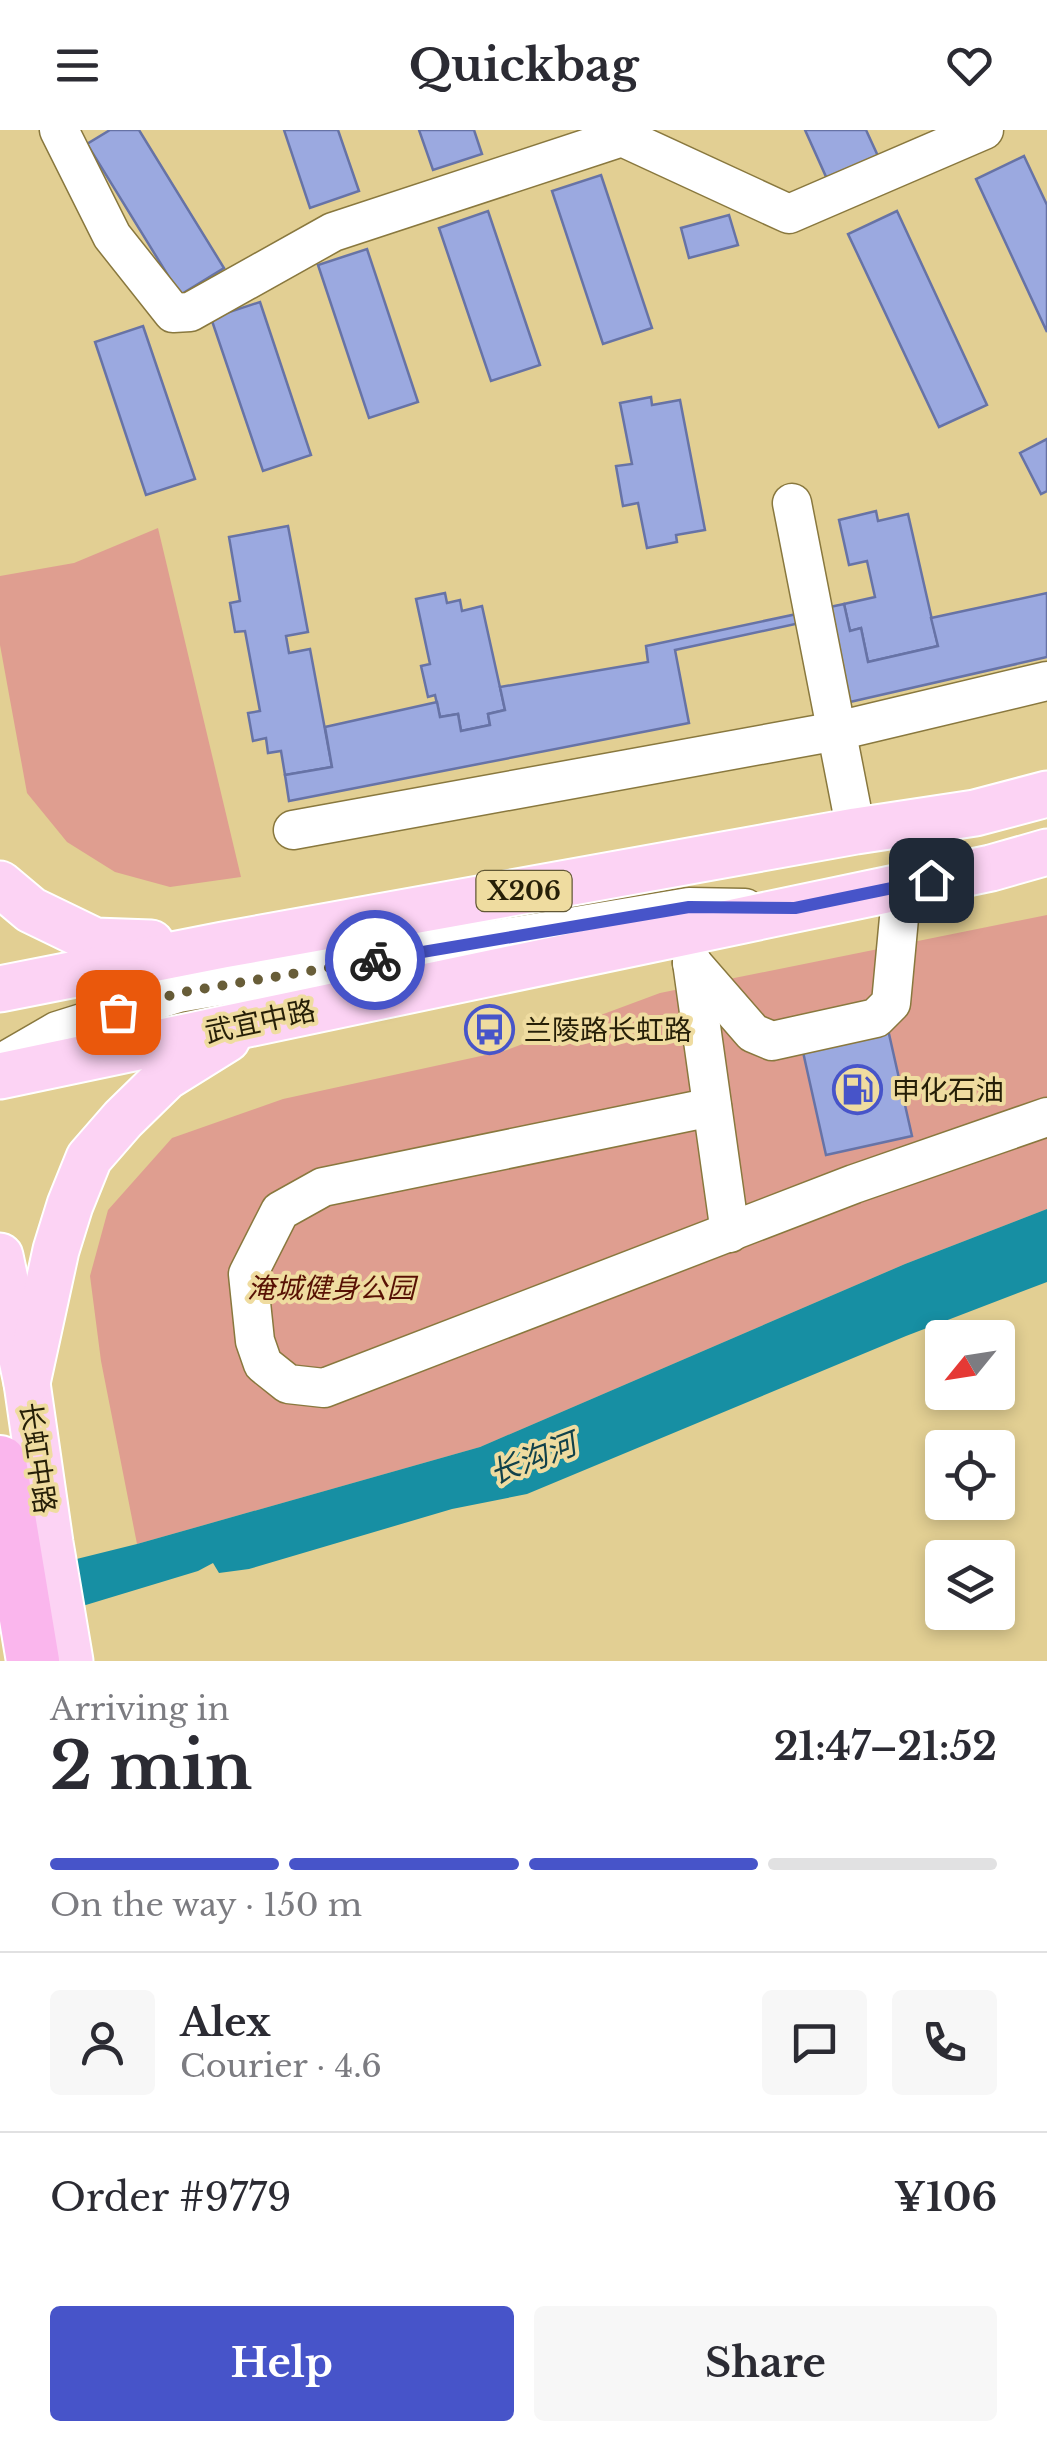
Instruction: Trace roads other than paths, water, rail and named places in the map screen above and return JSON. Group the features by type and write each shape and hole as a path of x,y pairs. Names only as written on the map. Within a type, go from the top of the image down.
{"highway":[{"path":"0,1462 61,1654"}],"main road":[{"name":"X206","path":"0,989 223,945 976,813 1047,794"},
{"name":"武宜中路","path":"0,1076 254,1022 689,947 795,908 990,868 1047,852"},
{"path":"0,884 31,910 95,941 223,945"},
{"path":"27,1383 56,1250 89,1158 166,1077 254,1022"},
{"name":"长虹中路","path":"0,1256 27,1383 61,1654"}],"lane":[{"path":"59,130 112,236 174,313 190,312 333,232 622,136 789,214 984,130"},
{"path":"792,502 856,831"},
{"path":"293,830 837,731 1047,681"},
{"path":"689,947 753,1033 772,1041 876,1018 891,1003 902,886"},
{"path":"0,1064 57,1030 178,993 689,907 795,908"},
{"path":"689,947 730,1233"},
{"path":"712,1106 323,1187 280,1211 248,1274 255,1341 263,1364 288,1384 324,1388 854,1184 1047,1117"}],"water":[{"name":"长沟河","path":"1047,1209 1047,1282 948,1320 925,1320 925,1329 527,1494 452,1509 249,1569 219,1573 213,1563 198,1571 0,1631 0,1578 137,1544 480,1447 905,1264"}],"place":[{"name":"兰陵路长虹路","path":"489,1030"},
{"name":"申化石油","path":"857,1090"}],"park label":[{"name":"淹城健身公园","path":"331,1288"}]}
